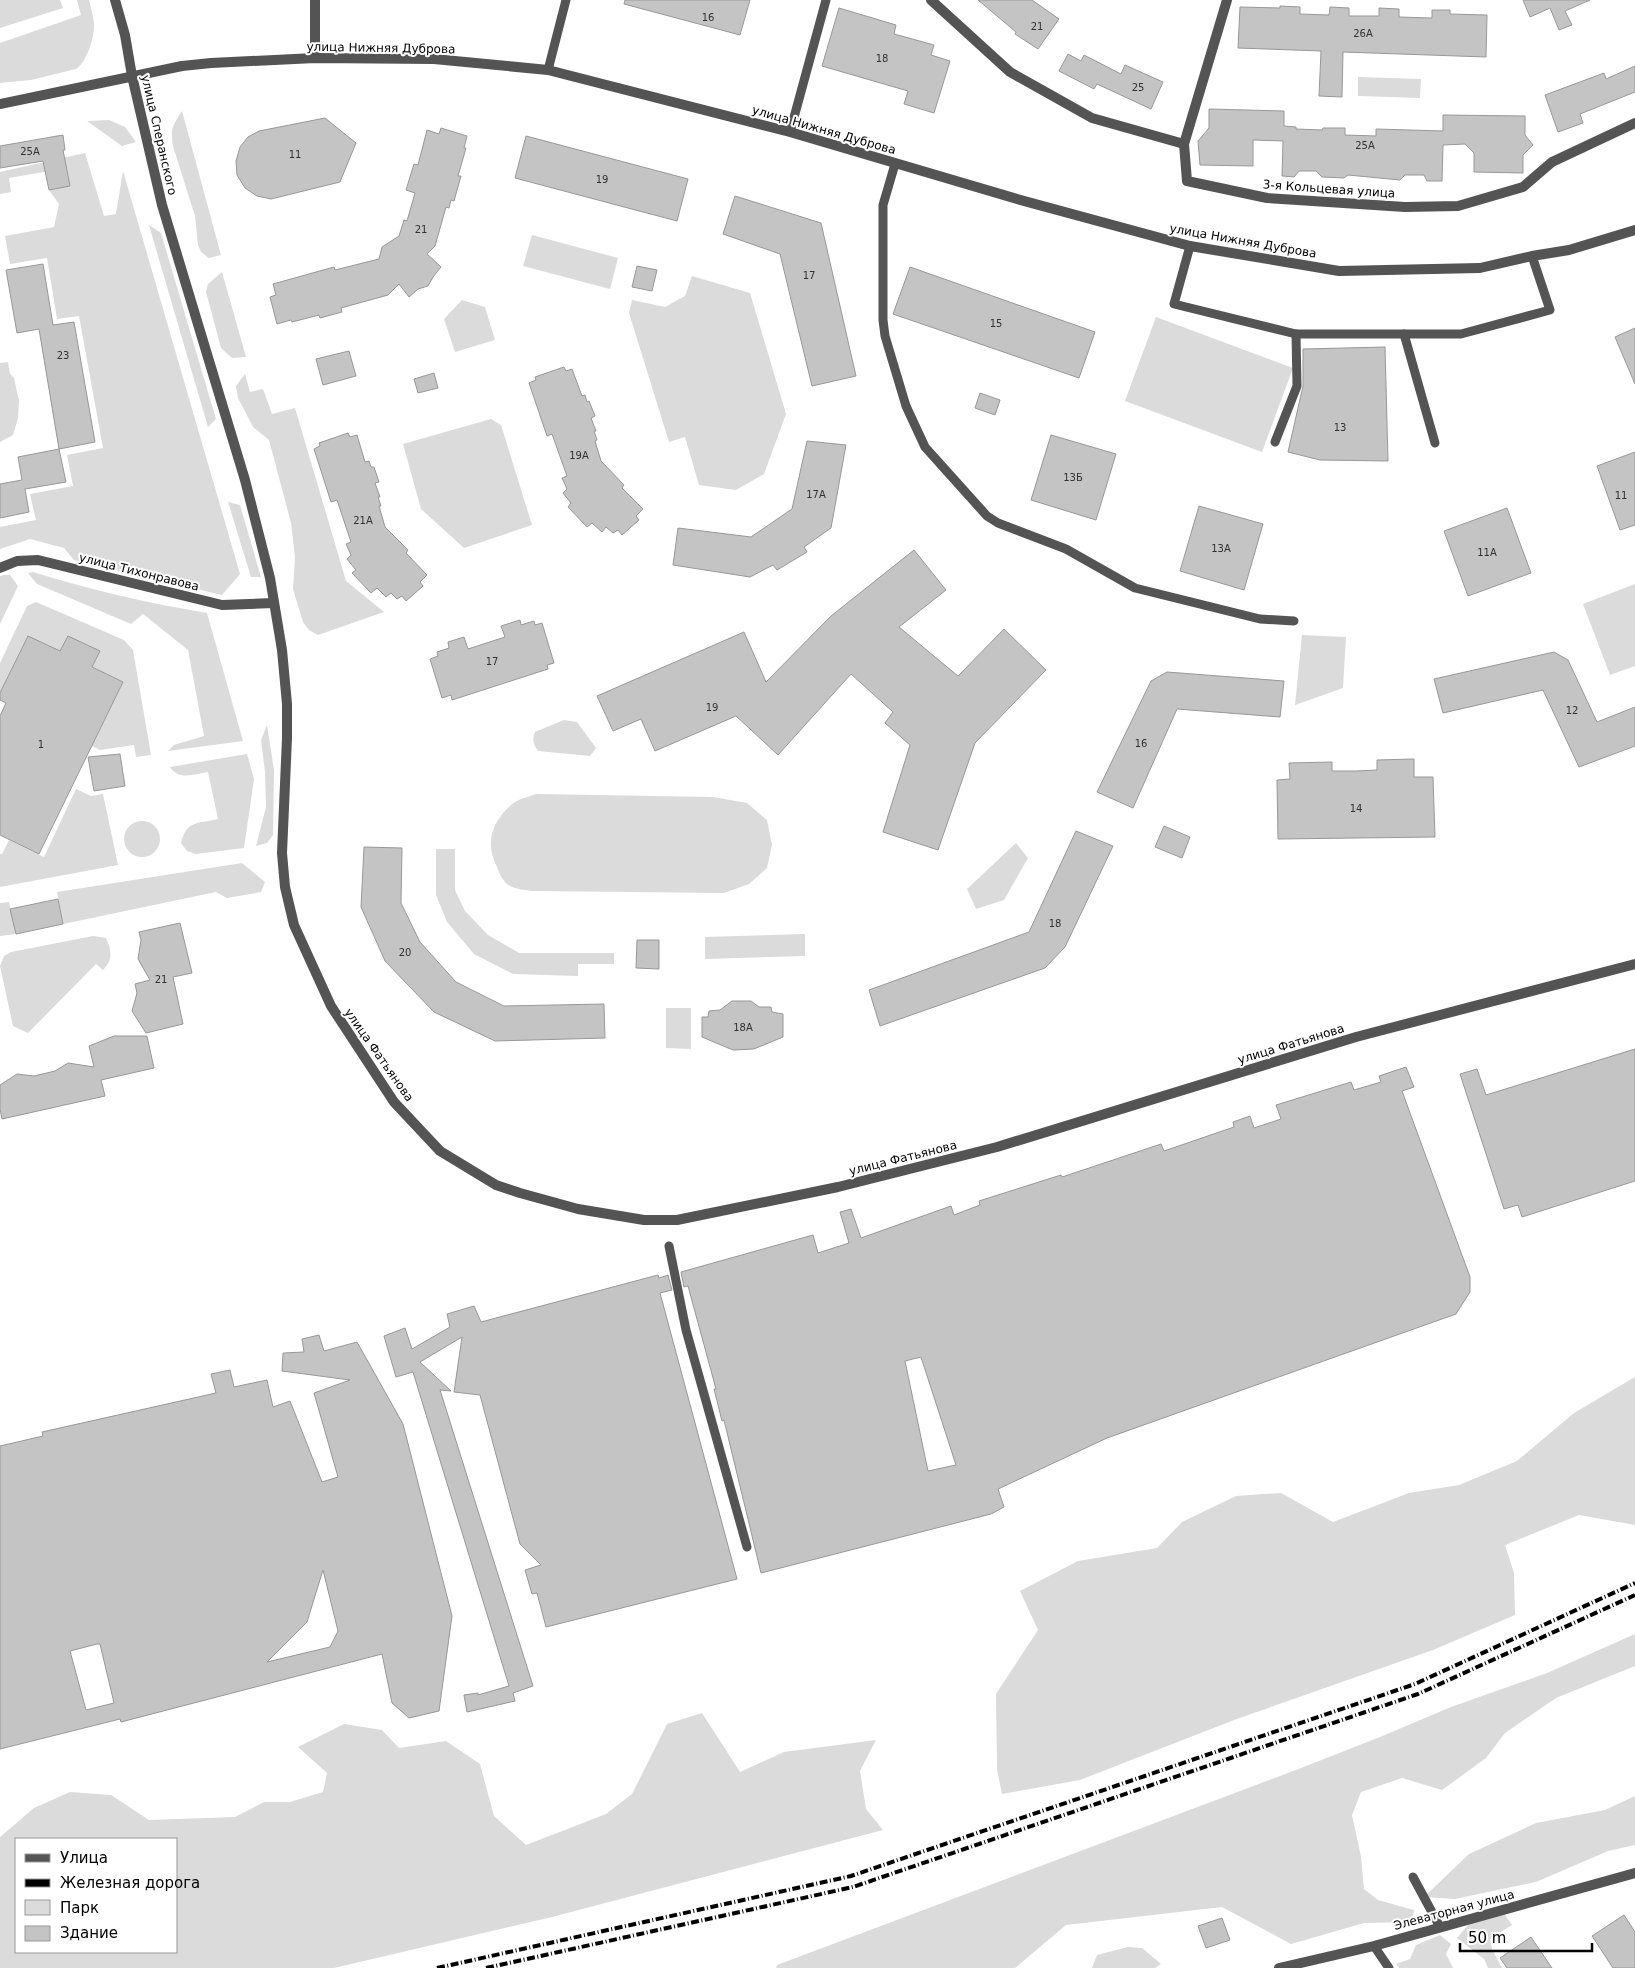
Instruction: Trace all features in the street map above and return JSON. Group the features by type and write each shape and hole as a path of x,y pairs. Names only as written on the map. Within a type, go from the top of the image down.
{"street":[{"name":"улица Сперанского","path":"115,0 125,35 132,76 162,205 245,480 270,578 274,603"},
{"path":"315,0 315,58"},
{"path":"931,0 1010,72 1092,118 1184,144 1227,0"},
{"name":"улица Нижняя Дуброва","path":"0,104 182,66 315,58 434,59 548,70 790,132 895,164 1190,246 1339,271 1480,268 1532,256 1570,250 1635,230"},
{"name":"3-я Кольцевая улица","path":"1184,144 1187,181 1267,198 1405,207 1458,206 1523,187 1552,162 1635,123"},
{"name":"улица Тихонравова","path":"0,568 17,561 38,560 222,605 274,603"},
{"name":"улица Фатьянова","path":"274,603 282,650 287,704 288,738 282,852 285,887 294,925 331,1006 394,1102 440,1151 496,1185 578,1209 644,1220 677,1220 838,1187 997,1147 1356,1037 1635,964"},
{"name":"Элеваторная улица","path":"1279,1968 1374,1946 1614,1881 1635,1873"}],"lane":[{"path":"548,70 566,0"},
{"path":"790,132 826,0"},
{"path":"895,164 883,205 883,320 885,336 906,406 924,447 987,516 998,523 1066,550 1135,588 1260,619 1294,621"},
{"path":"1190,246 1174,304 1296,334 1461,334 1550,310 1532,256"},
{"path":"1275,442 1297,386 1296,334"},
{"path":"1404,334 1435,443"},
{"path":"669,1246 686,1330 747,1547"},
{"path":"1413,1877 1440,1927"},
{"path":"1374,1946 1389,1968"}],"green space":[{"path":"0,0 60,0 63,8 0,28"},
{"path":"77,0 89,0 94,23 90,48 80,66 76,69 31,80 0,83 0,43 81,15"},
{"path":"1358,77 1421,79 1420,98 1358,96"},
{"path":"182,111 221,255 209,258 201,252 198,245 195,216 173,146 173,127"},
{"path":"109,120 125,127 136,142 122,146 87,121"},
{"path":"85,153 104,216 116,214 123,171 240,574 222,595 74,560 64,548 30,539 0,549 0,527 36,520 30,494 73,486 67,455 103,448 79,316 57,319 47,258 10,264 5,236 54,227 59,204 49,190 70,186 67,168 9,178 11,192 0,194 0,172"},
{"path":"149,225 161,233 216,419 208,427"},
{"path":"532,235 618,258 610,289 523,266"},
{"path":"222,272 246,357 232,358 221,348 206,292 208,284"},
{"path":"692,276 750,293 786,414 764,474 736,490 699,485 685,437 669,442 629,313 632,300 665,307 685,296"},
{"path":"462,300 485,307 495,340 455,352 444,319"},
{"path":"1156,317 1293,368 1262,452 1125,401"},
{"path":"8,362 19,401 18,418 13,435 0,442 0,363"},
{"path":"245,374 250,392 263,389 272,414 295,408 346,581 384,612 318,635 309,630 303,622 293,589 295,557 291,523 269,440 253,427 238,398 236,386"},
{"path":"491,419 501,425 532,525 464,548 421,509 403,444"},
{"path":"228,502 240,505 261,577 251,577"},
{"path":"33,572 119,596 207,613 243,741 168,751 174,745 204,736 188,650 143,614 131,624 37,584 28,573"},
{"path":"10,575 18,586 0,624 0,576"},
{"path":"1635,584 1635,666 1610,675 1583,604"},
{"path":"36,602 124,640 133,650 151,755 136,757 134,745 100,750 92,746 123,682 92,667 100,651 68,636 60,651 28,636 0,693 0,663 27,606"},
{"path":"1302,635 1346,637 1343,688 1295,705"},
{"path":"564,720 577,722 596,748 590,756 538,751 534,742 535,732"},
{"path":"267,725 274,770 273,835 267,843 256,846 266,807 265,772 261,740"},
{"path":"247,754 254,779 244,848 196,854 187,851 181,843 190,826 218,819 208,772 182,775 170,767"},
{"path":"76,789 91,796 103,794 118,865 0,887 0,854 2,854 9,840 44,857"},
{"path":"536,794 713,797 747,803 767,820 772,845 767,868 749,884 724,893 533,891 513,887 504,880 493,858 491,850 492,834 499,819 513,803"},
{"path":"142,821 149,822 155,826 159,832 159,846 155,852 149,856 142,857 135,856 129,852 125,846 124,839 125,832 129,826 135,822"},
{"path":"1016,843 1028,858 1004,900 976,909 967,889"},
{"path":"436,849 455,849 455,890 465,911 488,935 519,953 614,953 614,964 578,964 578,976 513,974 474,954 447,922 436,895"},
{"path":"242,863 265,882 261,892 227,898 216,892 63,924 57,892"},
{"path":"9,902 16,934 0,936 0,903"},
{"path":"805,934 805,956 705,959 705,937"},
{"path":"93,936 106,938 109,947 110,959 103,970 96,964 28,1033 13,1026 0,966 4,956 11,952"},
{"path":"666,1008 691,1008 691,1049 666,1048"},
{"path":"1635,1377 1635,1525 1579,1515 1505,1545 1514,1573 1515,1615 1433,1650 1234,1720 1080,1780 1002,1794 997,1769 996,1694 1038,1630 1020,1591 1078,1561 1157,1548 1182,1522 1236,1496 1281,1493 1333,1522 1409,1493 1459,1485 1517,1461 1574,1413"},
{"path":"1635,1634 1635,1666 1556,1698 1505,1733 1486,1758 1442,1790 1402,1778 1361,1792 1352,1815 1361,1857 1364,1889 1378,1900 1414,1910 1412,1922 1364,1923 1291,1944 1222,1907 1066,1925 1015,1968 776,1968 777,1965 1301,1768 1451,1707 1547,1673"},
{"path":"702,1713 740,1772 784,1752 876,1740 860,1771 866,1809 883,1830 552,1917 334,1968 0,1968 0,1837 34,1808 70,1792 111,1795 149,1820 235,1817 264,1802 290,1802 323,1792 327,1773 298,1747 344,1724 382,1730 399,1748 446,1741 480,1764 494,1816 526,1845 606,1814 632,1794 667,1724"},
{"path":"1635,1796 1635,1845 1608,1851 1536,1882 1455,1899 1424,1897 1469,1854 1536,1823 1605,1810"},
{"path":"1503,1912 1512,1925 1490,1939 1492,1949 1502,1968 1488,1968 1484,1959 1457,1938 1469,1924"},
{"path":"1440,1935 1451,1944 1446,1954 1453,1968 1399,1968 1396,1964 1410,1959 1416,1945"},
{"path":"1128,1947 1142,1948 1161,1964 1155,1968 1092,1968 1097,1955"}],"building":[{"path":"625,0 750,0 740,35 624,4"},
{"path":"978,0 1032,0 1059,19 1038,49 1015,34 1016,32"},
{"path":"1523,0 1590,0 1565,11 1572,25 1559,30 1550,8 1530,17"},
{"path":"1280,6 1300,7 1300,14 1329,15 1330,7 1349,8 1349,16 1379,16 1379,8 1399,9 1399,17 1432,18 1432,10 1450,10 1450,14 1487,15 1486,57 1343,52 1342,97 1319,96 1321,51 1238,48 1240,7 1280,8"},
{"path":"839,8 896,25 894,34 934,45 931,55 950,61 934,113 904,104 908,91 822,66"},
{"path":"1068,54 1081,61 1084,55 1121,74 1125,65 1163,82 1151,109 1097,84 1094,89 1059,71"},
{"path":"1635,66 1635,92 1580,114 1583,123 1558,132 1545,95 1604,73 1606,79"},
{"path":"1209,109 1284,111 1284,126 1296,127 1296,129 1322,130 1323,128 1345,128 1345,135 1376,136 1376,129 1443,131 1443,115 1525,116 1525,135 1533,145 1523,155 1523,173 1474,172 1474,153 1465,144 1443,145 1442,181 1427,181 1424,175 1405,175 1400,180 1348,175 1344,178 1322,177 1316,171 1299,171 1294,177 1282,176 1283,141 1253,140 1253,166 1200,165 1198,141 1209,128"},
{"path":"325,118 356,143 340,182 271,199 257,196 245,188 237,175 236,161 240,147 248,137 259,131"},
{"path":"441,128 467,136 464,148 466,148 458,176 461,176 454,201 451,200 449,208 446,207 435,246 427,254 441,267 428,286 418,289 409,297 399,284 388,295 341,308 342,312 320,318 319,315 277,324 270,297 276,295 273,284 334,267 335,270 379,259 382,247 399,236 404,220 407,221 415,193 406,190 414,164 418,165 427,130 439,134"},
{"path":"63,135 65,150 63,150 70,186 49,190 43,161 0,168 0,146"},
{"path":"526,136 688,179 677,221 515,178"},
{"path":"735,196 821,223 856,376 812,386 780,254 723,234"},
{"path":"43,264 53,325 74,322 95,442 59,449 39,329 17,333 6,270"},
{"path":"637,266 657,270 652,291 632,287"},
{"path":"910,267 1095,332 1079,378 893,314"},
{"path":"1635,328 1635,384 1615,337"},
{"path":"1385,347 1388,461 1320,460 1288,452 1303,386 1303,349"},
{"path":"349,351 356,376 323,385 316,359"},
{"path":"564,367 566,371 572,369 582,396 585,395 587,402 589,401 595,416 591,418 596,431 594,431 597,440 595,441 601,461 624,485 622,488 643,509 636,516 639,520 622,535 618,530 613,533 606,527 602,532 592,523 587,527 568,507 571,503 563,493 567,489 562,478 567,476 552,434 547,436 529,383 536,380 535,377"},
{"path":"434,373 438,388 418,393 414,379"},
{"path":"980,393 1000,400 995,415 975,408"},
{"path":"348,433 350,437 357,435 365,462 369,461 371,467 374,467 379,482 375,483 380,497 378,497 381,506 379,506 385,527 408,550 406,553 427,575 420,582 423,586 406,601 402,596 397,599 391,593 386,597 377,588 371,593 352,573 356,570 347,559 351,555 346,544 351,542 337,500 331,502 314,449 320,446 319,443"},
{"path":"1051,435 1116,454 1096,520 1031,500"},
{"path":"807,441 846,445 831,528 804,547 807,552 777,570 773,565 750,577 673,565 678,528 751,537 792,509"},
{"path":"59,449 66,482 25,489 29,512 0,518 0,484 22,480 18,457"},
{"path":"1635,452 1635,525 1620,530 1597,466"},
{"path":"1199,506 1263,524 1244,590 1180,571"},
{"path":"1507,508 1531,573 1468,596 1444,531"},
{"path":"914,550 946,590 899,627 958,676 1004,629 1046,670 975,743 938,850 883,832 910,745 885,723 893,712 851,674 778,755 736,716 655,751 641,719 613,731 597,696 744,632 766,682 831,616"},
{"path":"520,620 521,625 534,621 535,625 542,623 554,663 547,665 548,669 452,700 451,695 442,698 430,659 438,656 437,652 449,648 448,642 464,637 468,649 505,637 501,626"},
{"path":"28,636 60,651 68,636 100,651 92,667 123,682 39,854 0,835 0,716 6,703 0,700 0,693"},
{"path":"1554,652 1568,660 1597,722 1635,707 1635,746 1579,767 1543,690 1443,713 1434,679"},
{"path":"1167,672 1284,681 1280,717 1177,709 1133,808 1097,792 1151,681"},
{"path":"120,754 125,786 94,791 88,757"},
{"path":"1414,759 1414,777 1433,777 1435,837 1278,839 1277,780 1290,779 1289,763 1332,762 1332,771 1356,771 1377,770 1377,760"},
{"path":"1164,826 1190,837 1182,858 1155,847"},
{"path":"1076,831 1113,846 1065,947 1045,968 880,1026 869,990 1029,932"},
{"path":"364,847 402,848 401,903 420,942 456,982 504,1006 604,1004 605,1038 495,1041 434,1012 385,961 361,907"},
{"path":"58,899 63,924 16,934 10,909"},
{"path":"180,923 192,973 173,977 183,1024 146,1033 132,1011 137,993 135,984 150,980 138,959 141,940 139,932"},
{"path":"637,940 659,940 659,969 636,968"},
{"path":"732,1001 751,1001 759,1007 771,1007 772,1012 783,1014 783,1037 754,1049 733,1050 702,1037 702,1017 708,1017 709,1011 720,1010"},
{"path":"114,1036 147,1036 154,1068 101,1080 105,1096 2,1119 0,1085 17,1074 34,1076 55,1071 68,1063 94,1067 89,1046"},
{"path":"1635,1049 1635,1181 1522,1217 1518,1205 1504,1209 1460,1074 1477,1069 1486,1095"},
{"path":"1406,1067 1414,1087 1402,1091 1470,1277 1470,1292 1456,1314 1107,1438 998,1489 1004,1507 991,1514 761,1573 724,1420 722,1421 714,1389 716,1389 688,1286 684,1287 681,1272 813,1235 818,1253 849,1243 840,1212 851,1209 861,1238 951,1206 954,1215 980,1205 979,1201 1061,1175 1062,1177 1161,1144 1164,1151 1234,1127 1233,1122 1250,1116 1254,1128 1281,1119 1276,1105 1351,1082 1354,1090 1381,1082 1379,1076","holes":["921,1357 956,1465 928,1471 905,1361"]},
{"path":"658,1275 659,1278 668,1275 672,1290 660,1293 737,1579 546,1627 537,1593 532,1594 525,1570 541,1565 520,1544 480,1395 454,1392 462,1337 420,1362 451,1391 440,1390 533,1686 513,1693 515,1701 467,1712 464,1695 478,1693 478,1695 509,1686 413,1372 396,1377 384,1336 405,1328 412,1349 450,1327 447,1314 474,1306 481,1322"},
{"path":"319,1335 324,1351 357,1342 403,1424 452,1616 439,1711 409,1718 392,1703 382,1654 121,1722 120,1719 0,1749 0,1446 43,1436 42,1432 216,1393 211,1374 230,1370 234,1387 267,1380 273,1407 290,1401 322,1482 338,1477 314,1393 350,1380 282,1371 283,1353 304,1352 302,1339","holes":["323,1570 338,1631 330,1647 267,1662 307,1622","100,1644 114,1703 86,1710 70,1651"]},
{"path":"1624,1915 1635,1932 1635,1968 1613,1968 1592,1936"},
{"path":"1222,1918 1230,1940 1206,1948 1198,1926"},
{"path":"1531,1937 1552,1968 1507,1968 1500,1958"}],"railway":[{"path":"437,1968 851,1876 1415,1684 1635,1583"},
{"path":"486,1968 853,1887 1418,1694 1635,1595"}]}
